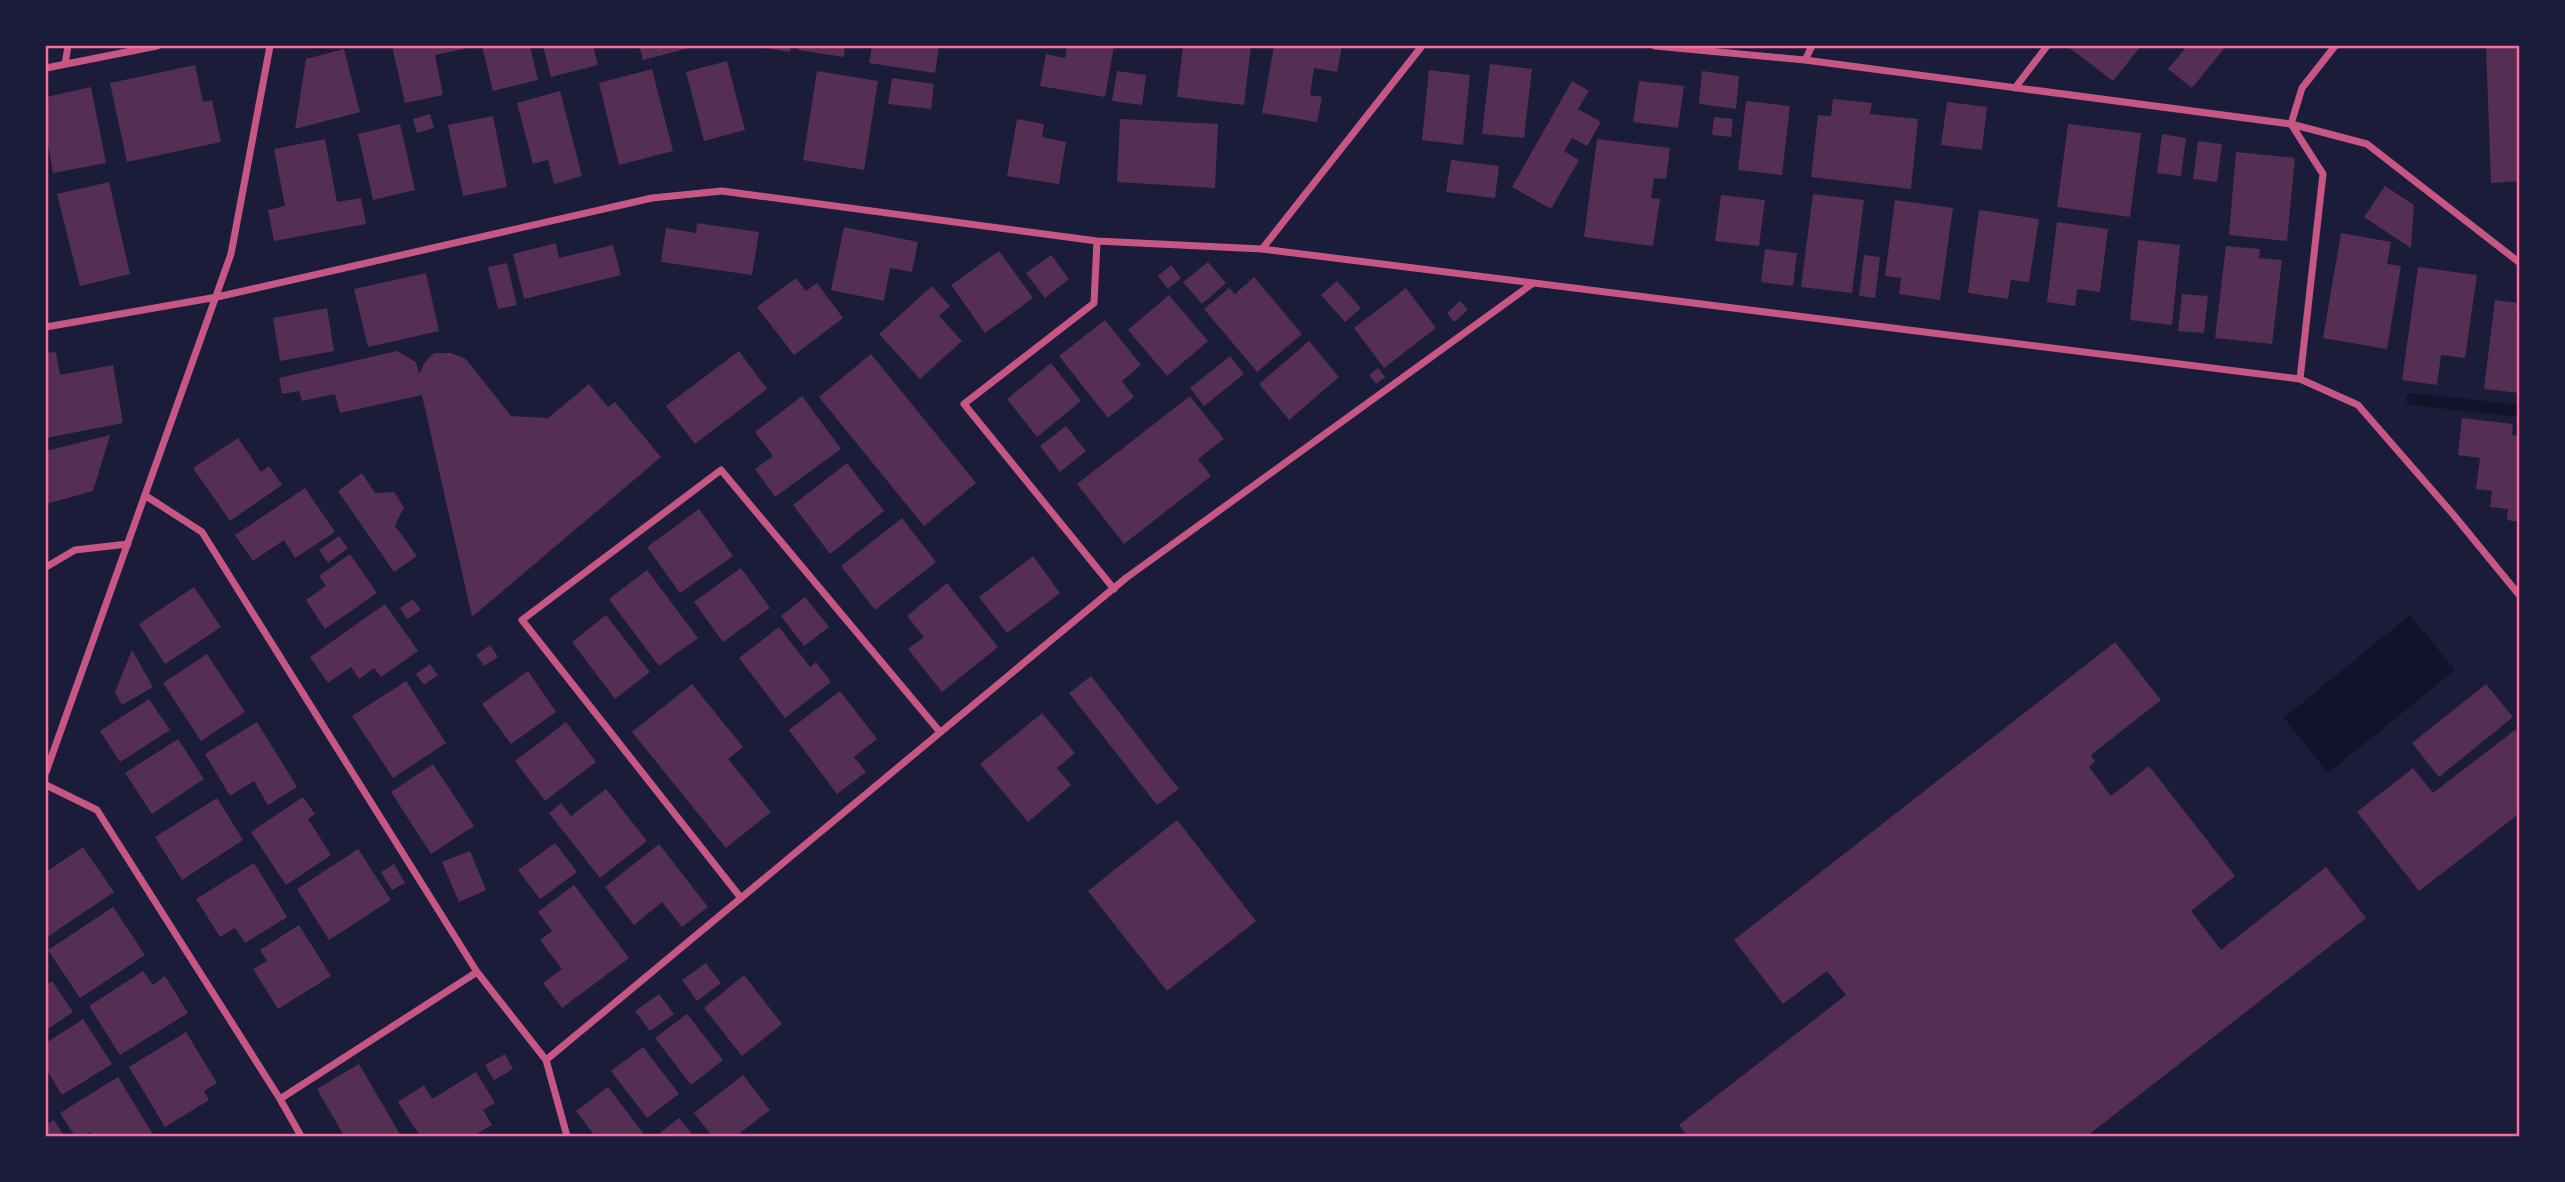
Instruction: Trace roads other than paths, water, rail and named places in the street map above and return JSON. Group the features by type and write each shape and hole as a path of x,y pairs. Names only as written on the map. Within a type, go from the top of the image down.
{"street":[{"path":"65,64 68,46"},
{"path":"46,68 157,46"},
{"path":"46,772 231,254 270,46"},
{"path":"1262,249 1422,46"},
{"path":"1655,46 1805,60 2291,124 2367,144 2519,263"},
{"path":"1805,60 1812,46"},
{"path":"2015,88 2047,46"},
{"path":"2300,379 2323,174 2291,124 2302,88 2335,46"},
{"path":"46,327 217,297 652,198 722,191 1097,241 1262,249 2300,379 2358,405 2452,513 2519,596"},
{"path":"1097,241 1094,303 964,404 1114,589"},
{"path":"546,1060 1114,589 1532,284"},
{"path":"741,898 522,620 721,470 940,732"},
{"path":"146,496 202,532 477,972 546,1060 567,1136"},
{"path":"46,567 75,550 128,544"},
{"path":"46,785 97,810 301,1136"},
{"path":"280,1099 477,972"}],"waterway":[{"path":"2412,399 2520,411"}]}
